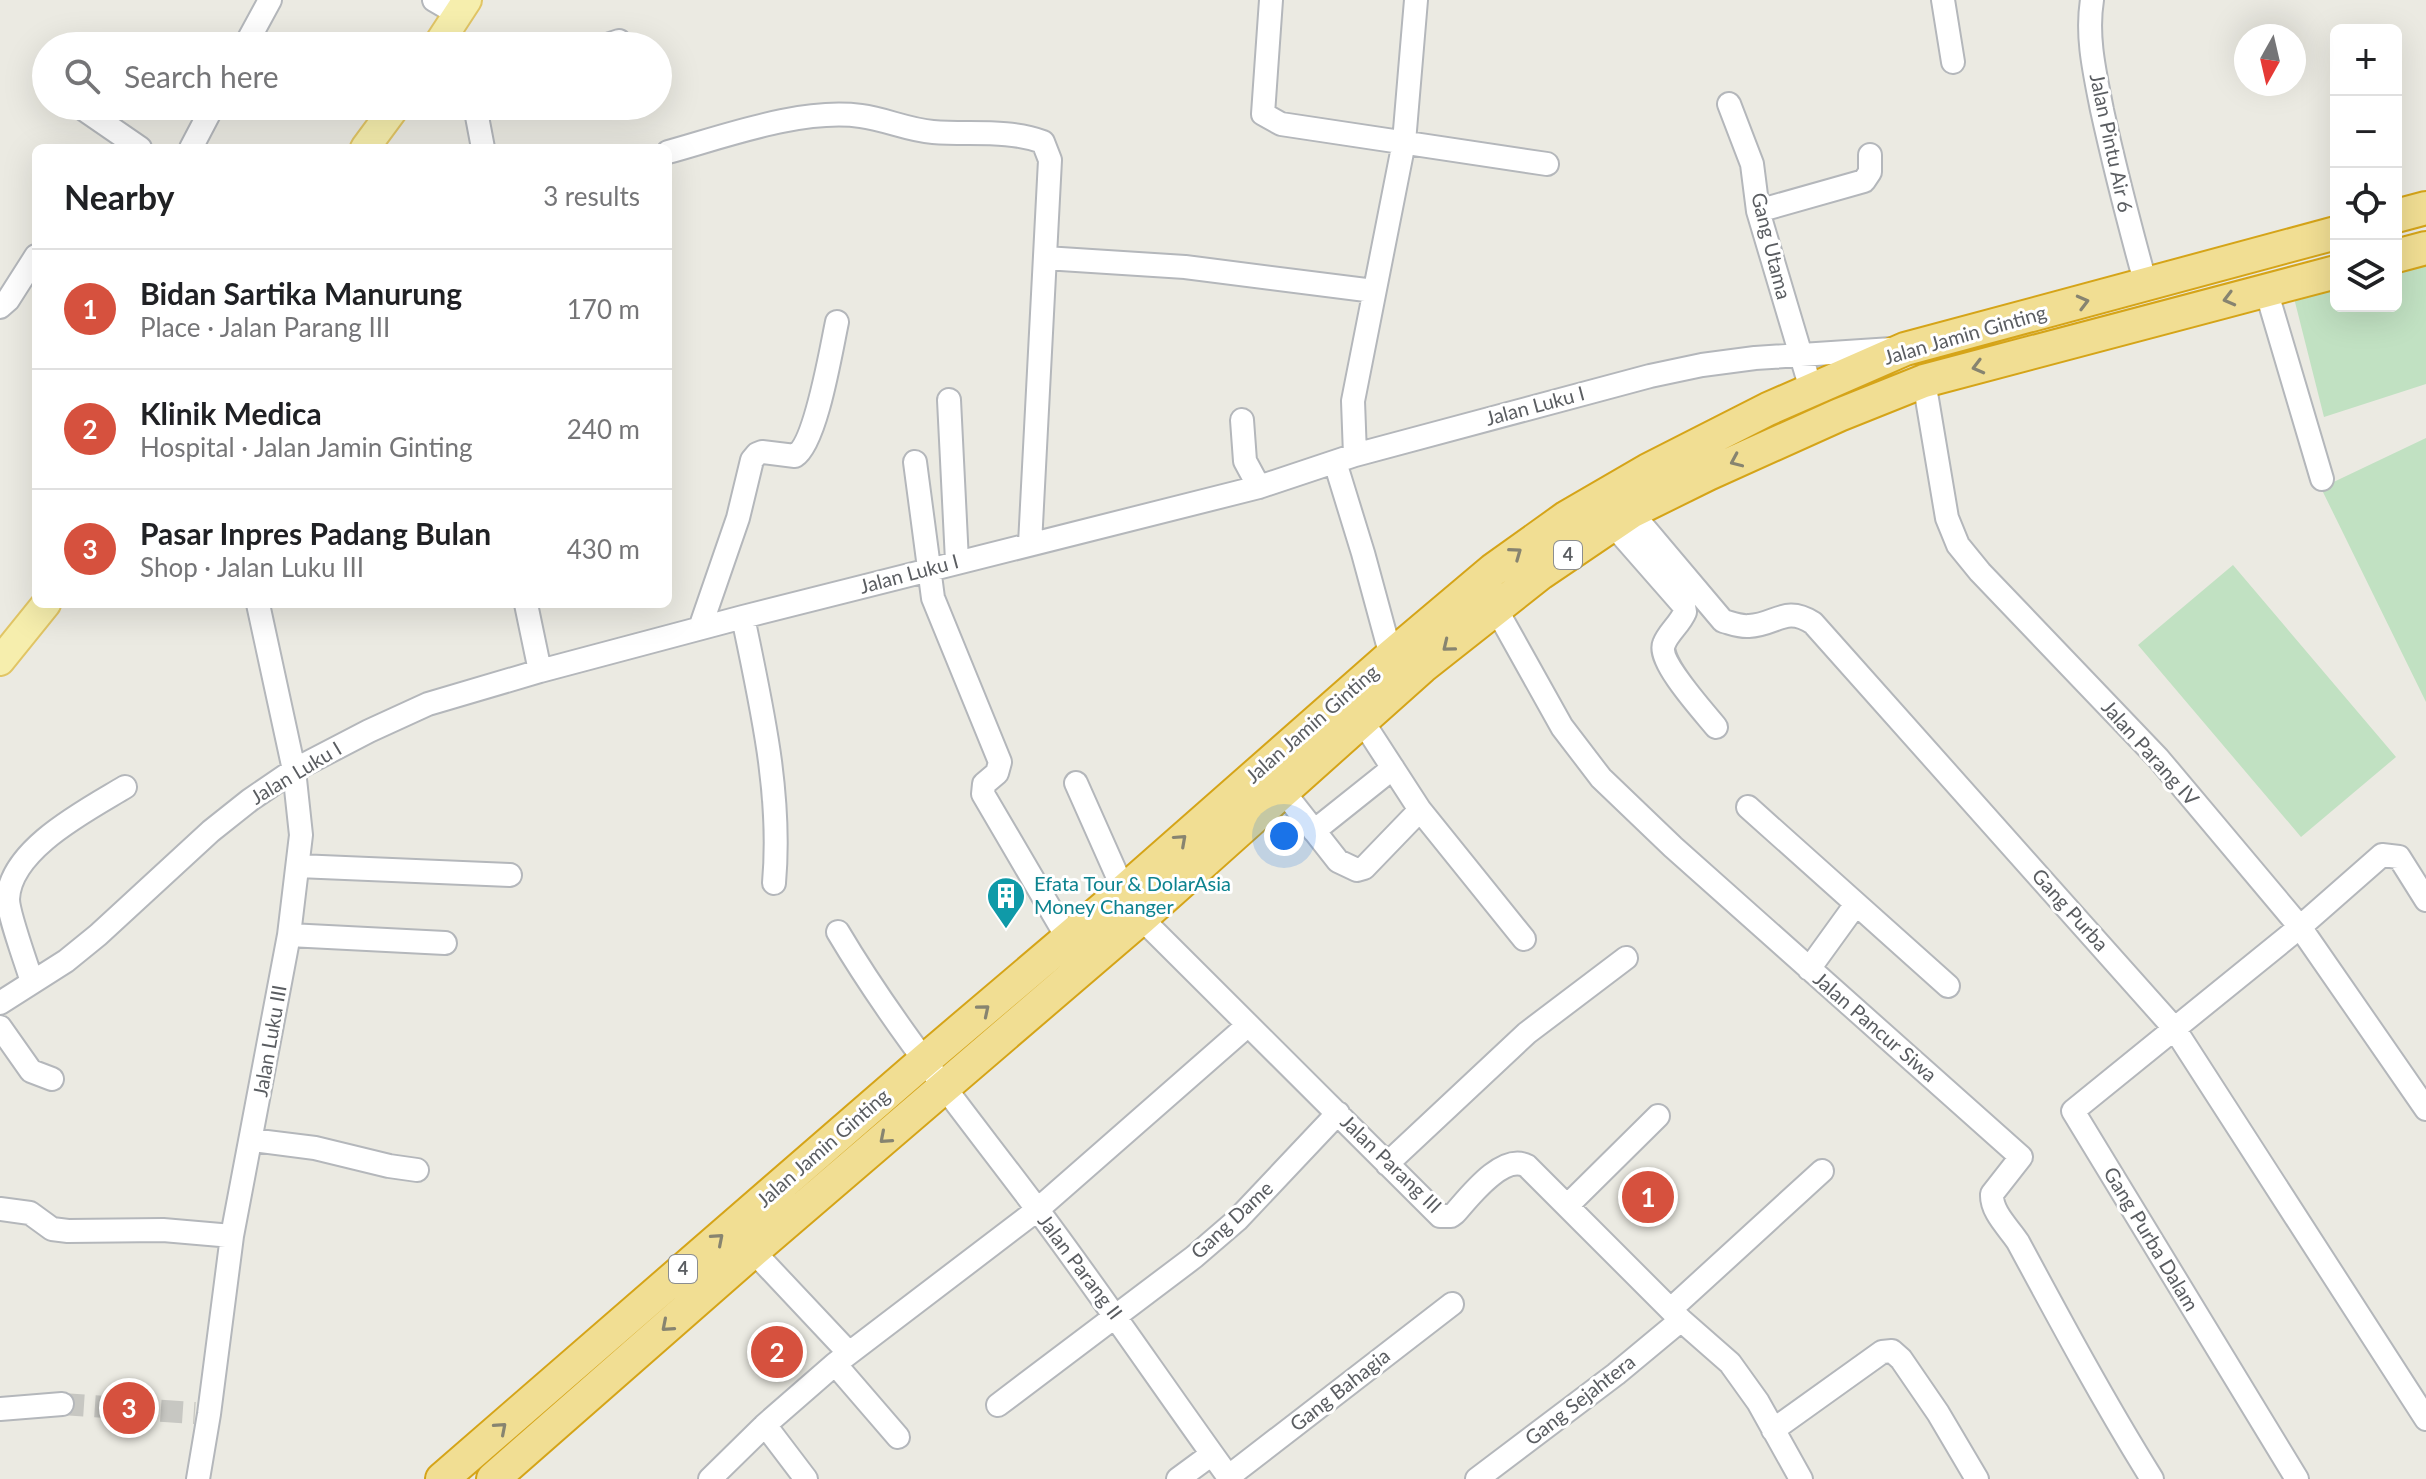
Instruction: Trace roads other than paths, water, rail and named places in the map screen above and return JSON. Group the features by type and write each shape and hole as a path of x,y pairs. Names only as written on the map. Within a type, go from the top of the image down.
{"highway":[{"path":"2402,214 2426,208"},
{"name":"Jalan Jamin Ginting","path":"493,1479 944,1087 1391,656 1493,570 1567,517 1648,470 1811,389 1905,349 2329,235"},
{"path":"2402,254 2426,248"},
{"name":"Jalan Jamin Ginting","path":"442,1479 1068,939 1132,905 1283,791 1361,719 1495,607 1622,518 1708,474 1924,381 2330,273"}],"main road":[{"path":"442,32 453,5"},
{"path":"368,144 386,120"},
{"path":"0,661 43,608"}],"street":[{"path":"253,32 270,0"},
{"path":"1271,0 1263,114 1266,118 1281,124 1547,164"},
{"path":"1391,656 1363,553 1345,458 1353,401 1404,142 1416,0"},
{"path":"1943,0 1953,62"},
{"name":"Jalan Pintu Air 6","path":"2092,0 2089,37 2095,75 2116,177 2146,285"},
{"name":"Gang Utama","path":"1729,104 1752,164 1758,211 1811,389"},
{"path":"672,151 764,124 836,115 861,116 923,131 1025,136 1043,142 1050,160 1030,544"},
{"path":"99,120 134,144"},
{"path":"193,144 206,120"},
{"path":"478,120 482,144"},
{"path":"1758,211 1864,181 1870,172 1870,155"},
{"path":"1045,258 1185,267 1374,291"},
{"path":"0,307 8,300 32,262"},
{"path":"2266,290 2322,479"},
{"path":"700,628 738,518 752,460 762,452 795,456 803,449 814,421 837,322"},
{"name":"Jalan Luku I","path":"0,1003 98,935 211,831 250,800 294,770 428,704 700,628 1259,487 1345,458 1650,376 1702,365 1905,349"},
{"name":"Jalan Parang IV","path":"1924,381 1947,518 1958,545 1980,572 2158,758 2300,927 2426,1109"},
{"path":"949,400 957,561"},
{"path":"1242,420 1245,461 1259,487"},
{"path":"915,462 928,570 939,618 1000,762 997,773 984,784 983,794 1068,939"},
{"path":"1622,518 1684,606 1685,612 1664,642 1662,653 1716,727"},
{"name":"Gang Purba","path":"1622,518 1723,621 1753,626 1790,614 1813,623 2174,1028 2426,1419"},
{"name":"Jalan Pancur Siwa","path":"1495,607 1562,727 1601,778 1809,969 2021,1157 1992,1194 1993,1205 2013,1235 2112,1415 2152,1479"},
{"name":"Jalan Luku III","path":"198,1479 202,1413 289,935 301,835 294,770 259,608"},
{"path":"527,608 540,671"},
{"path":"743,617 761,703 776,804 774,883"},
{"path":"1361,719 1420,810 1524,939"},
{"path":"1314,831 1393,768"},
{"path":"1076,783 1132,905"},
{"path":"32,982 8,900 16,870 67,823 125,787"},
{"path":"1283,791 1338,861 1357,870 1364,868 1420,810"},
{"path":"1748,807 1948,986"},
{"path":"2174,1028 2300,927 2382,855 2399,857 2426,900"},
{"path":"298,866 510,875"},
{"path":"1809,969 1856,904"},
{"name":"Jalan Parang III","path":"1132,905 1247,1026 1440,1216 1451,1216 1505,1165 1517,1162 1527,1166 1676,1314 1715,1347 1744,1380 1801,1479"},
{"name":"Jalan Parang II","path":"838,932 869,985 1116,1315 1229,1478"},
{"path":"289,935 445,943"},
{"path":"1387,1164 1527,1033 1626,958"},
{"path":"710,1479 765,1425 842,1359 1037,1210 1247,1026"},
{"path":"0,1027 31,1071 52,1079"},
{"name":"Gang Purba Dalam","path":"2174,1028 2073,1111 2297,1479"},
{"name":"Gang Dame","path":"998,1405 1194,1257 1237,1220 1338,1113"},
{"path":"1568,1205 1658,1116"},
{"path":"252,1140 315,1148 417,1170"},
{"name":"Gang Sejahtera","path":"1477,1479 1616,1374 1822,1171"},
{"path":"0,1209 30,1213 52,1229 68,1231 163,1230 232,1236"},
{"path":"753,1251 842,1359 898,1437"},
{"name":"Gang Bahagia","path":"1229,1478 1452,1304"},
{"path":"1775,1433 1882,1352 1892,1351 1901,1359 1938,1413 1977,1479"},
{"path":"0,1409 62,1404"},
{"path":"765,1425 806,1479"},
{"path":"1178,1479 1212,1454"}],"tunnel":[{"path":"62,1404 195,1413"}],"place":[{"name":"Efata Tour & DolarAsia Money Changer","path":"1006,930"},
{"name":"Bidan Sartika Manurung","path":"1648,1197"},
{"name":"Klinik Medica","path":"777,1352"},
{"name":"Pasar Inpres Padang Bulan","path":"129,1408"}]}
